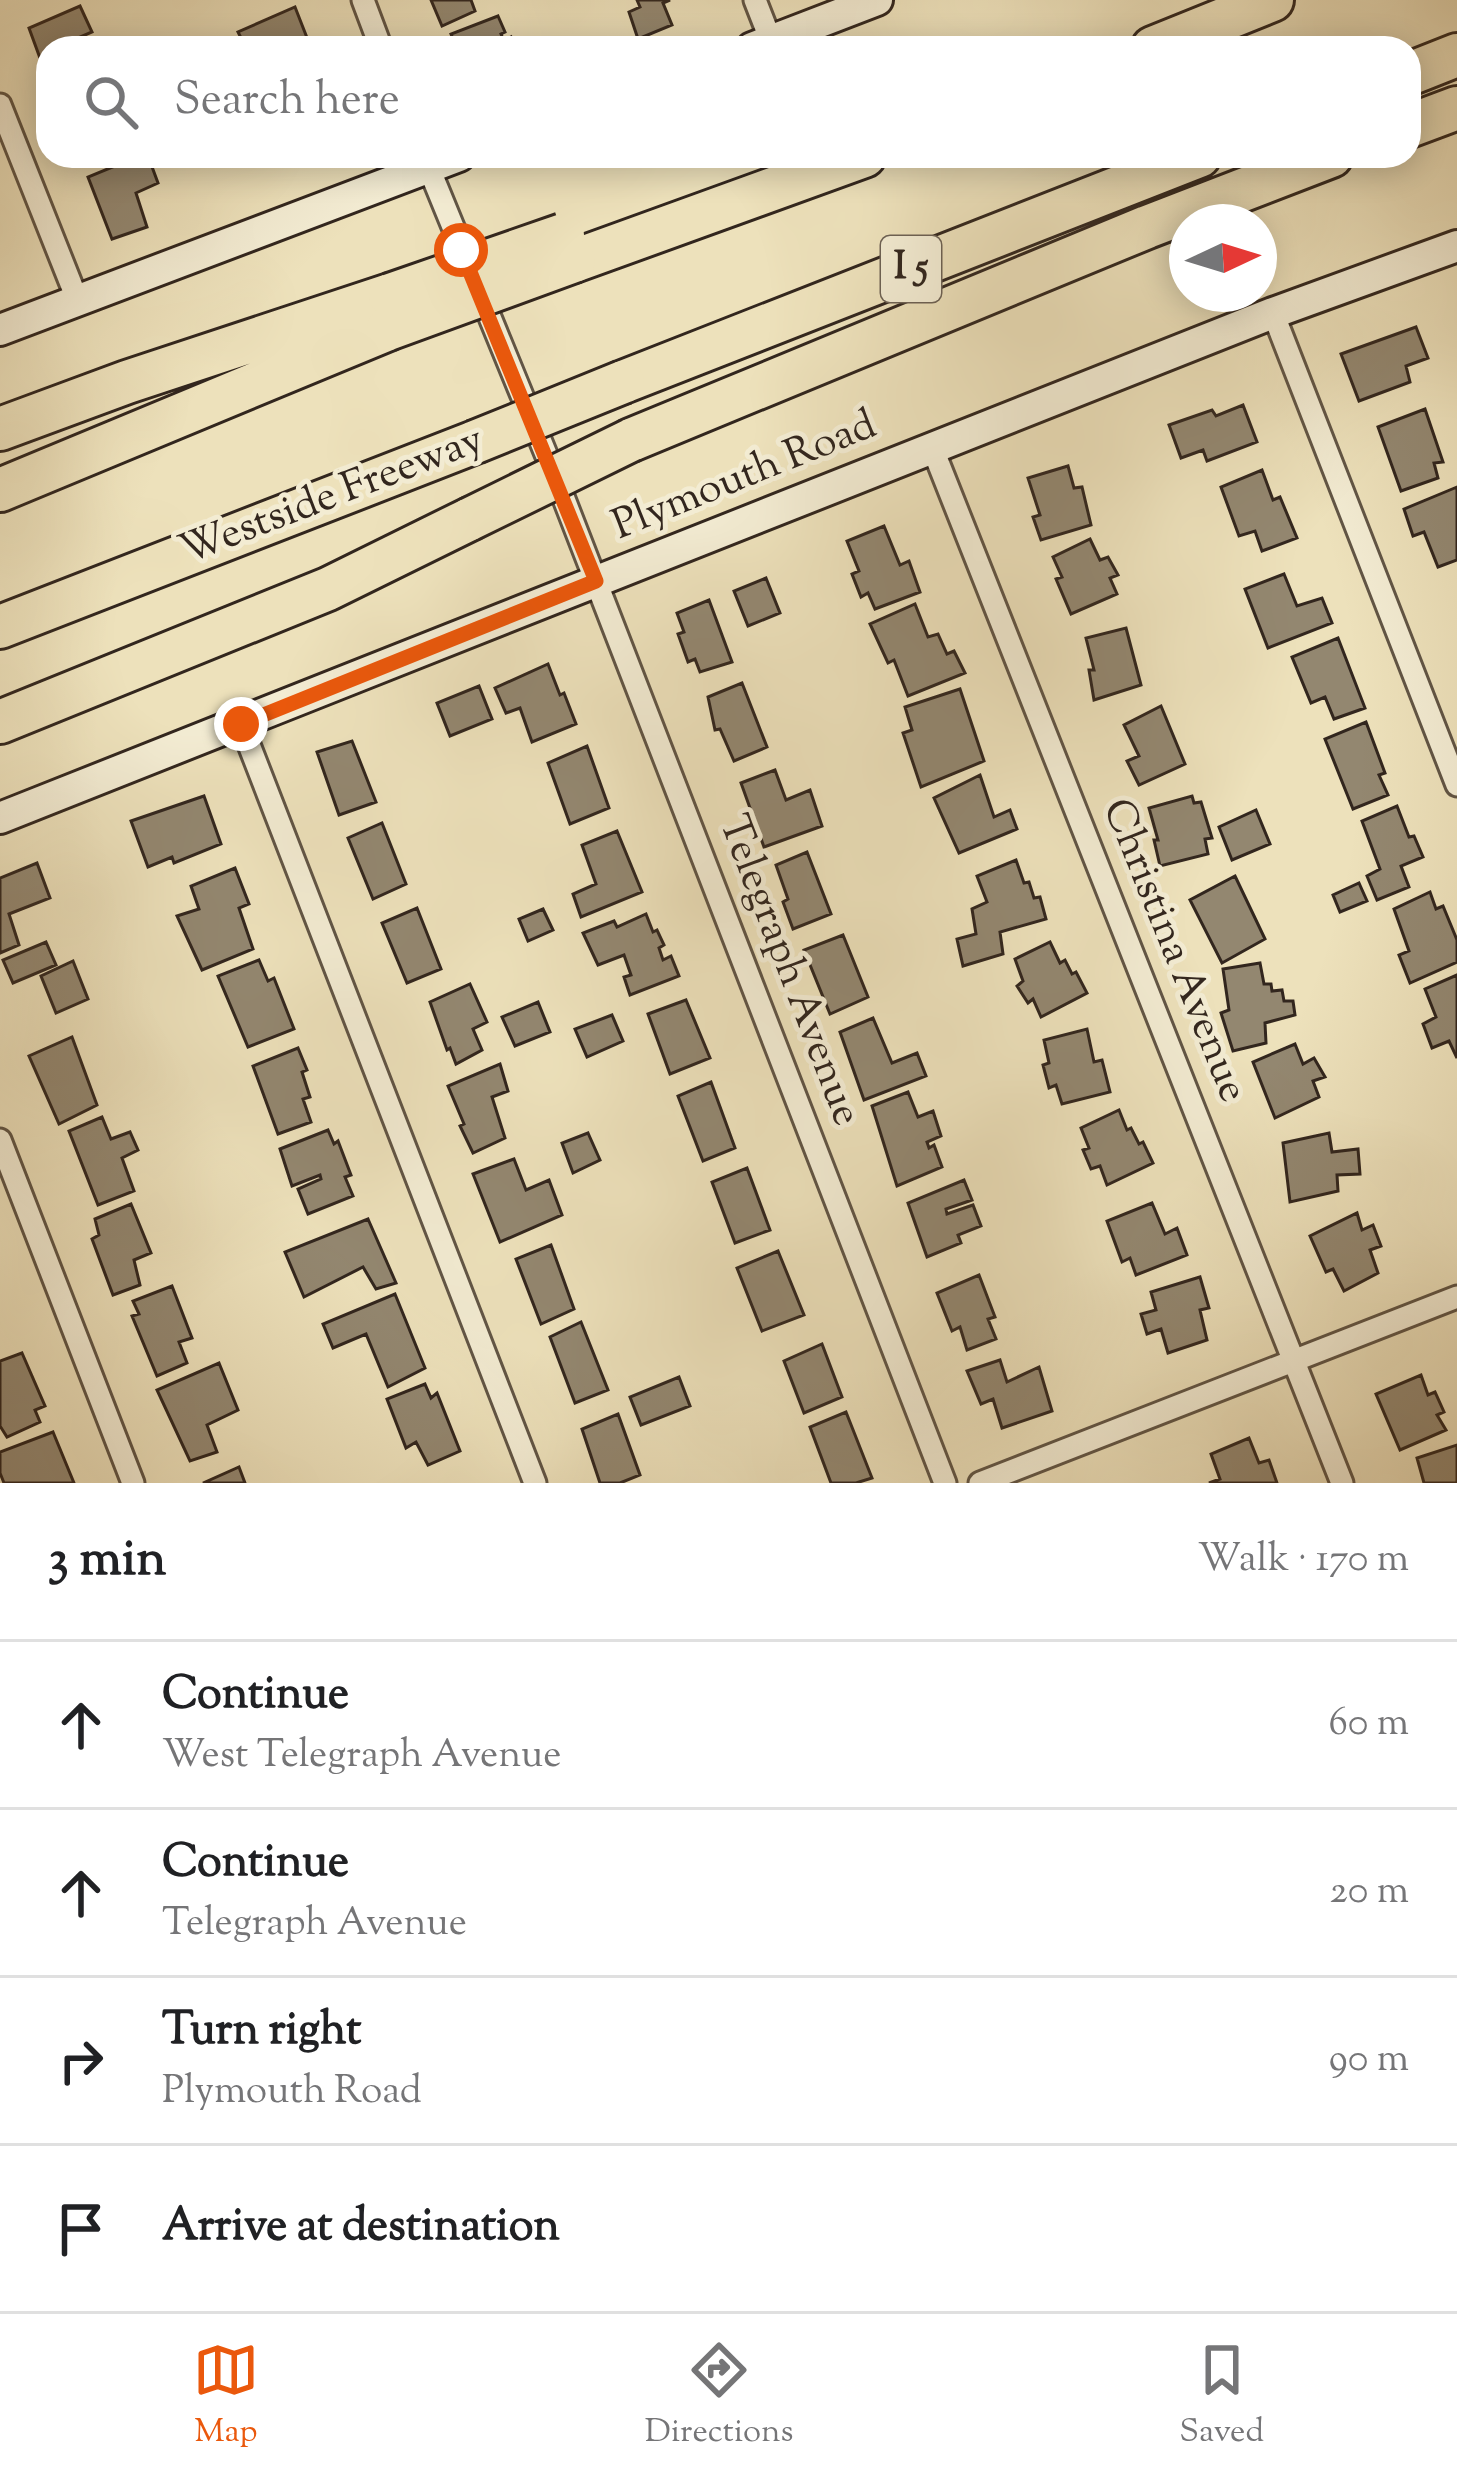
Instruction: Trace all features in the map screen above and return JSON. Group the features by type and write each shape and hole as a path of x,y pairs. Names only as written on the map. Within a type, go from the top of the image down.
{"highway":[{"path":"1183,36 1272,0"},
{"path":"1421,69 1457,55"},
{"path":"1421,122 1457,108"},
{"path":"569,248 754,168"},
{"path":"0,430 127,382 389,312 569,248 826,168"},
{"name":"Westside Freeway","path":"0,626 1168,168"},
{"path":"0,722 328,589 631,440 1300,168"},
{"path":"0,490 389,312"}],"street":[{"path":"363,0 376,36"},
{"path":"755,0 761,36"},
{"path":"785,36 877,0"},
{"path":"0,105 77,299"},
{"path":"0,330 411,168"},
{"name":"Telegraph Avenue","path":"428,168 559,486 944,1483"},
{"name":"Plymouth Road","path":"0,818 1273,313 1457,246"},
{"path":"1273,313 1457,785"},
{"name":"Christina Avenue","path":"932,447 1342,1483"},
{"path":"241,724 535,1483"},
{"path":"0,1140 133,1483"},
{"path":"980,1483 1457,1297"}],"building":[{"path":"431,0 471,0 475,11 442,26"},
{"path":"637,0 670,0 663,3 672,25 637,36 629,12 640,7"},
{"path":"80,6 92,32 36,36 36,47 29,28"},
{"path":"295,7 306,36 240,36 238,32"},
{"path":"498,16 505,32 502,36 451,34"},
{"path":"110,168 152,168 158,183 136,193 147,227 112,239 88,177"},
{"path":"1416,327 1428,358 1406,366 1410,382 1359,401 1341,354"},
{"path":"1243,405 1257,442 1207,461 1203,450 1181,458 1169,425"},
{"path":"1425,409 1443,462 1434,463 1438,478 1401,491 1378,427"},
{"path":"1068,466 1074,488 1082,487 1091,525 1041,540 1033,517 1040,515 1028,478"},
{"path":"1262,470 1273,500 1280,497 1297,538 1262,551 1255,531 1239,536 1221,487"},
{"path":"1457,487 1457,560 1438,567 1424,532 1413,536 1404,509"},
{"path":"884,526 900,565 909,561 920,592 875,609 868,593 861,597 852,574 859,571 847,541"},
{"path":"1090,539 1100,560 1108,557 1118,575 1110,578 1117,594 1071,614 1056,579 1062,577 1053,557"},
{"path":"1284,574 1297,606 1322,598 1332,623 1268,648 1245,589"},
{"path":"766,578 780,613 748,626 734,591"},
{"path":"709,600 732,662 700,672 695,659 688,662 678,634 684,632 677,613"},
{"path":"915,604 928,637 938,634 947,654 954,651 965,673 908,696 894,660 888,663 870,624"},
{"path":"1126,628 1141,685 1094,700 1089,670 1094,670 1086,638"},
{"path":"1338,638 1365,708 1334,719 1325,697 1311,703 1292,657"},
{"path":"548,664 576,724 532,742 520,708 506,713 495,688"},
{"path":"742,683 767,747 734,761 720,729 715,730 708,697"},
{"path":"479,686 492,719 450,736 437,703"},
{"path":"960,689 984,761 921,787 903,733 912,730 905,707"},
{"path":"1161,706 1185,764 1139,785 1127,761 1139,756 1124,725"},
{"path":"1366,722 1388,795 1353,809 1325,739"},
{"path":"352,741 376,802 339,815 317,752"},
{"path":"587,746 609,808 570,824 548,763"},
{"path":"775,770 786,800 810,790 822,826 764,847 741,783"},
{"path":"980,775 994,817 1010,810 1017,829 959,853 934,798"},
{"path":"204,796 221,844 174,863 172,857 148,867 131,821"},
{"path":"1192,796 1194,803 1201,802 1212,838 1205,839 1208,854 1160,866 1149,808"},
{"path":"1397,806 1423,857 1401,866 1409,887 1377,900 1367,876 1380,869 1362,821"},
{"path":"1256,810 1270,844 1232,860 1219,827"},
{"path":"382,823 406,884 373,899 348,838"},
{"path":"617,831 642,892 581,917 573,894 596,884 582,845"},
{"path":"807,852 831,914 793,929 776,865"},
{"path":"1016,860 1024,883 1029,882 1034,898 1040,897 1046,919 1000,932 1003,954 963,966 957,939 976,934 972,909 987,902 977,876"},
{"path":"37,863 50,898 9,914 19,945 0,953 0,878"},
{"path":"235,868 249,904 239,908 253,949 202,970 177,916 199,909 191,886"},
{"path":"1235,876 1265,939 1222,963 1190,900"},
{"path":"1359,883 1367,901 1340,912 1333,895"},
{"path":"1430,892 1436,909 1443,906 1457,940 1457,962 1410,983 1399,955 1409,951 1394,909"},
{"path":"417,908 441,969 407,983 382,923"},
{"path":"543,909 553,930 528,941 519,919"},
{"path":"646,914 664,945 659,948 663,960 671,956 679,976 630,995 624,977 631,975 624,955 598,965 583,933 614,921 617,927"},
{"path":"843,935 868,997 830,1014 804,950"},
{"path":"46,942 56,965 13,983 3,960"},
{"path":"1050,942 1060,963 1065,960 1072,974 1076,972 1087,993 1041,1017 1033,999 1028,1003 1017,986 1023,981 1015,959"},
{"path":"259,960 268,981 274,978 294,1029 248,1047 218,976"},
{"path":"73,961 88,999 56,1013 41,976"},
{"path":"1260,963 1264,984 1271,984 1272,991 1282,990 1284,1001 1293,1001 1295,1015 1265,1023 1266,1043 1233,1051 1221,1013 1229,1010 1223,969"},
{"path":"1457,975 1457,1058 1449,1041 1432,1048 1423,1024 1436,1017 1425,989"},
{"path":"470,984 487,1022 473,1029 482,1050 456,1064 430,1002"},
{"path":"686,1000 710,1058 670,1074 648,1014"},
{"path":"538,1002 550,1032 515,1046 502,1017"},
{"path":"612,1015 623,1041 587,1057 575,1029"},
{"path":"873,1018 892,1063 917,1053 926,1076 864,1100 840,1032"},
{"path":"1087,1029 1094,1062 1102,1060 1110,1092 1062,1104 1056,1085 1049,1088 1044,1040"},
{"path":"72,1037 97,1105 59,1124 29,1056"},
{"path":"1295,1044 1303,1064 1314,1058 1325,1077 1313,1081 1319,1097 1275,1118 1253,1062"},
{"path":"298,1048 307,1070 302,1072 310,1097 303,1099 311,1122 278,1134 253,1066"},
{"path":"500,1064 508,1091 492,1097 505,1138 473,1153 448,1086"},
{"path":"711,1082 735,1148 703,1161 678,1096"},
{"path":"908,1092 918,1117 933,1111 941,1136 927,1142 929,1148 934,1145 942,1167 897,1186 872,1106"},
{"path":"1119,1110 1127,1130 1131,1128 1139,1144 1143,1142 1153,1163 1107,1185 1100,1166 1091,1169 1081,1128"},
{"path":"102,1117 111,1139 130,1132 138,1150 122,1158 134,1191 98,1205 69,1131"},
{"path":"328,1130 334,1144 338,1141 351,1175 345,1177 353,1196 308,1214 298,1189 321,1179 320,1175 292,1186 280,1149"},
{"path":"588,1133 600,1160 573,1173 562,1143"},
{"path":"1329,1133 1332,1152 1358,1149 1360,1174 1337,1175 1338,1191 1290,1202 1283,1143"},
{"path":"514,1159 526,1190 549,1180 562,1215 500,1242 473,1174"},
{"path":"747,1168 770,1230 735,1243 712,1182"},
{"path":"964,1180 972,1200 946,1209 947,1214 973,1205 981,1226 958,1235 961,1243 927,1257 908,1203"},
{"path":"1152,1203 1165,1234 1177,1228 1187,1255 1136,1275 1130,1258 1122,1262 1107,1221"},
{"path":"131,1204 151,1253 134,1260 140,1285 113,1295 92,1239 99,1235 95,1219"},
{"path":"1357,1213 1362,1230 1373,1225 1381,1246 1370,1250 1378,1273 1344,1291 1333,1269 1326,1272 1310,1236"},
{"path":"368,1219 396,1283 376,1289 363,1267 304,1297 285,1252"},
{"path":"551,1245 574,1309 541,1324 516,1259"},
{"path":"778,1251 804,1315 762,1331 737,1268"},
{"path":"979,1275 995,1317 988,1319 996,1339 967,1350 960,1327 952,1331 937,1293"},
{"path":"1200,1277 1209,1308 1200,1310 1207,1340 1168,1353 1161,1329 1147,1334 1141,1314 1156,1310 1151,1292"},
{"path":"172,1286 192,1338 179,1342 187,1363 157,1376 132,1316 139,1314 133,1301"},
{"path":"395,1294 425,1368 388,1387 366,1334 333,1348 323,1324"},
{"path":"581,1322 608,1390 575,1403 550,1337"},
{"path":"822,1344 842,1397 804,1413 784,1361"},
{"path":"22,1353 45,1406 35,1410 40,1422 7,1437 0,1426 0,1361"},
{"path":"1000,1360 1007,1382 1039,1367 1052,1411 1002,1428 993,1399 981,1404 967,1371"},
{"path":"219,1363 238,1410 207,1425 217,1452 190,1461 157,1390"},
{"path":"1421,1375 1428,1395 1435,1392 1444,1412 1437,1415 1446,1430 1400,1450 1376,1394"},
{"path":"679,1377 690,1406 641,1425 630,1397"},
{"path":"425,1384 431,1398 437,1393 460,1451 428,1465 416,1442 406,1448 387,1399"},
{"path":"846,1412 872,1478 831,1483 810,1427"},
{"path":"618,1414 640,1475 620,1483 600,1483 582,1429"},
{"path":"53,1432 74,1483 4,1483 0,1452"},
{"path":"1249,1438 1259,1463 1269,1460 1277,1483 1209,1483 1220,1479 1211,1454"},
{"path":"1457,1445 1457,1483 1424,1483 1417,1458"},
{"path":"239,1467 245,1483 203,1483"}],"route":[{"path":"241,724 596,581 461,250"}]}
